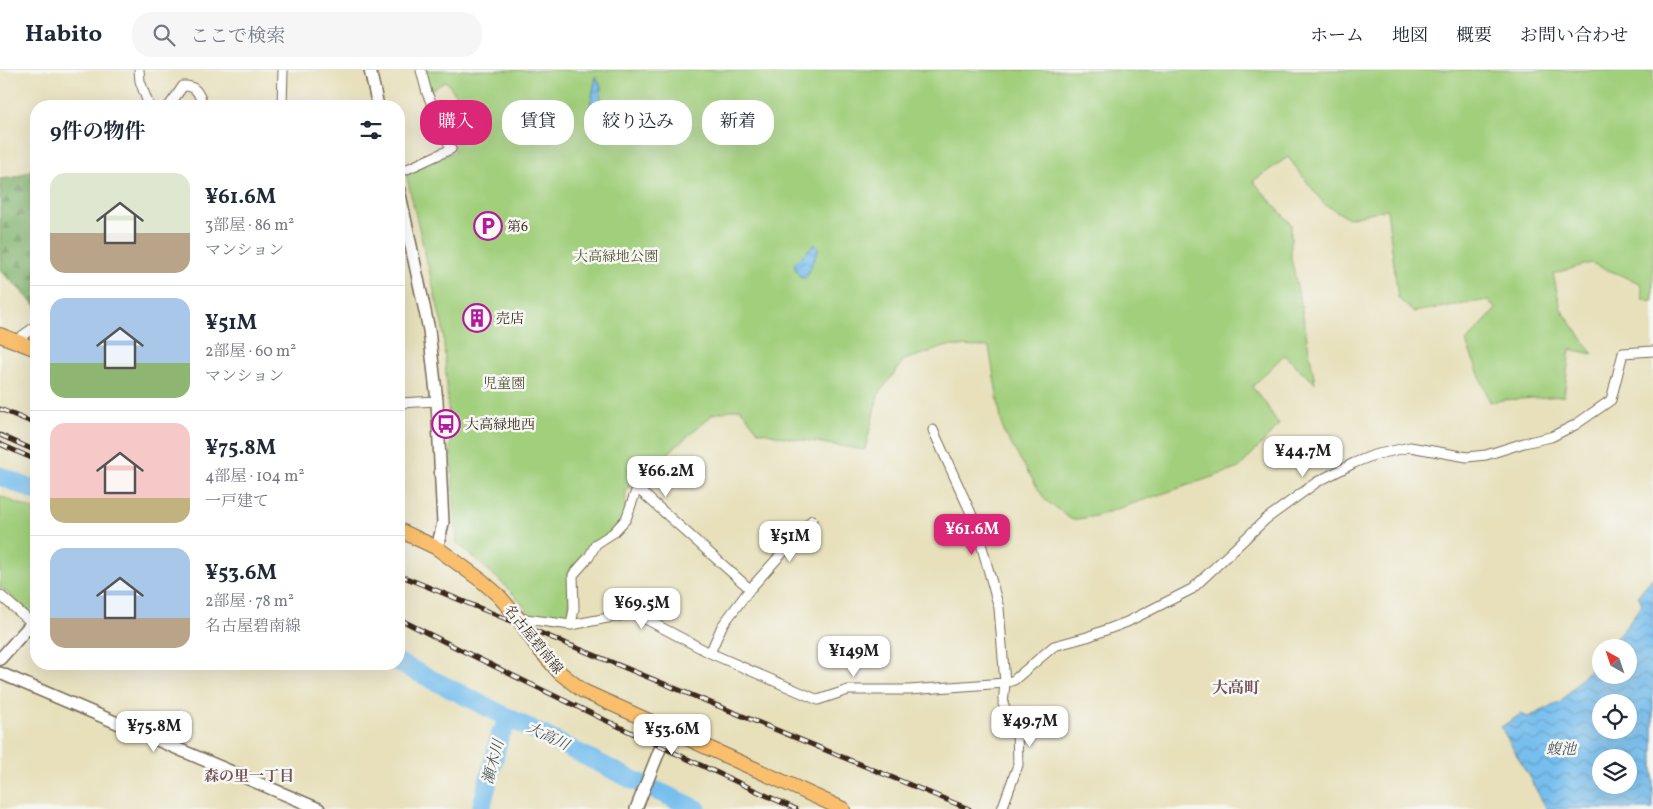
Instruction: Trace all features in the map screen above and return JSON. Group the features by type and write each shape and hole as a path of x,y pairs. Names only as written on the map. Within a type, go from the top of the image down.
{"main road":[{"path":"0,336 30,347"},
{"name":"名古屋碧南線","path":"405,533 437,548 498,595 518,618 538,648 559,672 583,690 843,809"}],"street":[{"path":"139,70 140,81 147,100"},
{"path":"282,100 283,70"},
{"path":"370,70 377,100"},
{"path":"405,170 451,148 428,93 421,70"},
{"path":"173,100 183,86 189,85 195,88 201,100"},
{"path":"405,218 429,330 437,401 443,523 437,548"},
{"path":"15,341 30,330"},
{"path":"518,618 571,625 634,613 710,653 818,700 848,690 909,690 1005,683 1014,680 1054,646 1087,637 1127,622 1192,589 1266,519 1317,482 1354,462 1374,455 1410,447 1467,457 1486,455 1551,437 1575,425 1611,400 1623,353 1653,351"},
{"path":"405,403 437,401"},
{"path":"933,430 975,522 999,608 1005,683 1003,704 1017,730 1018,765 1002,809"},
{"path":"571,625 574,609 573,574 589,557 596,544 613,533 626,519 637,488 750,589"},
{"path":"710,653 722,626 750,589 812,520"},
{"path":"1,599 30,621"},
{"path":"0,659 30,625"},
{"path":"0,673 312,808"},
{"path":"636,809 668,729"}],"green space":[{"name":"大高緑地公園","path":"423,70 1653,70 1653,302 1643,300 1640,283 1591,263 1553,274 1561,309 1593,354 1570,349 1564,396 1490,402 1466,342 1496,309 1488,300 1413,312 1398,298 1387,209 1348,218 1324,204 1288,157 1253,181 1291,224 1291,258 1315,383 1284,355 1252,387 1264,401 1279,425 1239,468 1096,516 1072,520 1045,500 1003,431 989,347 948,346 904,360 878,395 865,450 758,431 740,408 713,414 626,490 625,515 619,525 569,572 569,620 533,618 506,587 457,543 443,329 406,174 455,151 452,145 492,145 492,100 459,100 446,81 430,91"},
{"path":"30,170 30,300 0,270 0,179 16,177"},
{"path":"0,496 30,508 29,612 0,587"}],"water":[{"path":"596,76 601,87 601,100 591,100"},
{"path":"815,244 819,248 806,278 801,278 794,267 795,262"},
{"name":"蝮池","path":"1653,577 1653,809 1547,809 1501,727 1521,714 1528,717 1561,702 1592,668 1592,684 1638,684 1638,639 1615,639 1642,604 1638,595"}],"waterway":[{"name":"大高川","path":"0,476 30,488"},
{"name":"大高川","path":"405,666 633,780 697,809"},
{"name":"瀬木川","path":"481,809 500,735 511,718"}],"railway":[{"path":"0,409 30,422"},
{"path":"0,435 30,448"},
{"path":"0,444 30,457"},
{"path":"405,577 969,809"},
{"path":"405,622 596,716 796,809"}],"place":[{"name":"第6","path":"488,226"},
{"name":"売店","path":"477,318"},
{"name":"大高緑地西","path":"446,424"}],"district":[{"name":"大高町","path":"1236,687"},
{"name":"森の里一丁目","path":"249,776"}],"park label":[{"name":"児童園","path":"504,383"}]}
